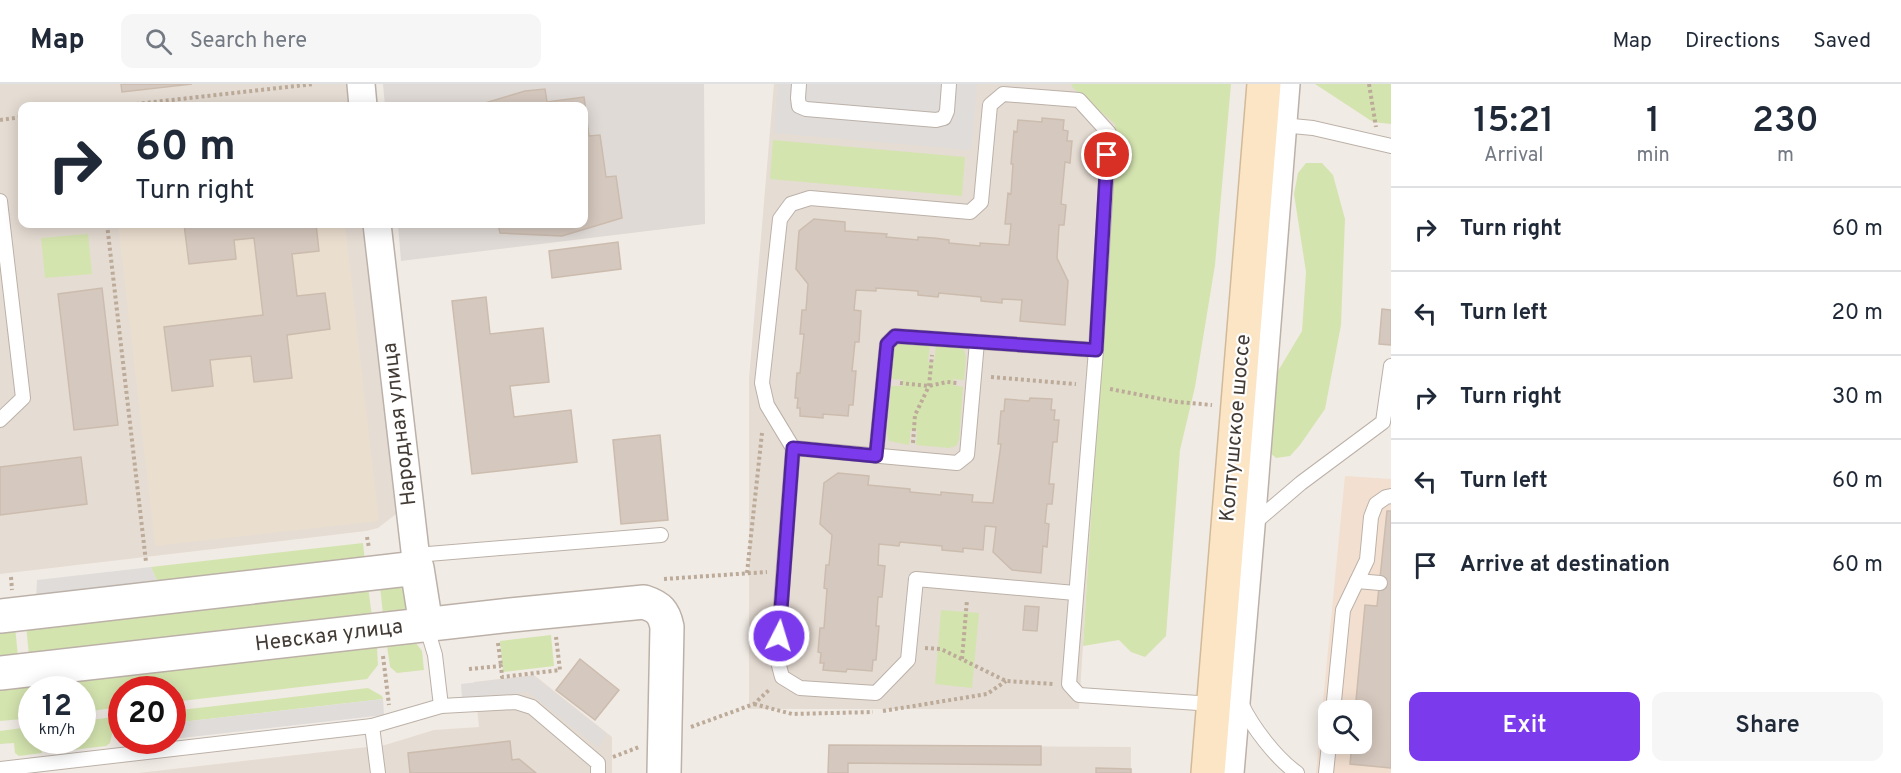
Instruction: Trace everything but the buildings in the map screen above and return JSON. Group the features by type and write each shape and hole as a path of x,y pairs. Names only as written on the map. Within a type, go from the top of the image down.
{"main road":[{"name":"Колтушское шоссе","path":"1208,773 1225,699 1264,84"}],"street":[{"path":"361,84 363,102"},
{"name":"Колтушское шоссе","path":"1230,773 1225,699 1251,526 1286,84"},
{"name":"Народная улица","path":"377,228 416,562 426,625"},
{"path":"0,616 416,562"},
{"name":"Невская улица","path":"0,674 644,602 658,607 665,617 667,627 664,773"}],"lane":[{"path":"799,84 799,106 806,109 936,120 944,118 947,111 949,84"},
{"path":"1075,593 916,579 908,660 876,693 800,688 782,677 777,658 793,448 766,405 762,383 780,219 791,204 810,198 970,212 981,202 990,105 1003,89 1079,100 1109,133 1096,350 1069,684 1079,695 1225,699 1246,715 1263,738 1290,768 1298,773"},
{"path":"1282,125 1313,128 1391,146"},
{"path":"0,201 23,398 0,420"},
{"path":"876,456 887,344 895,336 1096,350"},
{"path":"793,448 957,463 967,454 977,342"},
{"path":"1251,526 1301,483 1387,420 1391,366"},
{"path":"1334,700 1343,610 1367,560 1371,517 1376,504 1391,496"},
{"path":"416,562 661,535"},
{"path":"1357,581 1380,584"},
{"path":"426,625 435,655 441,706"},
{"path":"0,769 372,726 441,706 516,702 532,706 598,763 598,773"},
{"path":"372,726 378,773"},
{"path":"1326,773 1328,754"}],"path":[{"path":"154,102 314,84"},
{"path":"1369,84 1376,130 1370,141"},
{"path":"0,120 18,118"},
{"path":"107,228 146,562"},
{"path":"911,458 915,416 929,386 934,339"},
{"path":"883,381 929,386 974,380 1093,385 1177,402 1213,405"},
{"path":"747,573 766,405"},
{"path":"962,659 968,584"},
{"path":"497,637 502,677 560,670 555,630"},
{"path":"382,646 391,721"},
{"path":"909,646 941,649 1006,681 1069,684"},
{"path":"470,669 501,666"}],"shaded area":[{"path":"0,84 347,84 349,102 18,102 18,228 363,228 396,514 378,528 366,531 0,574"},
{"path":"383,84 704,84 705,224 401,261 398,228 588,228 588,102 385,102"},
{"path":"774,84 1071,84 1115,123 1079,709 749,709 749,379"},
{"path":"778,84 977,84 971,150 774,133"},
{"path":"118,228 345,228 379,521 155,546"},
{"path":"1345,476 1391,479 1391,773 1316,773 1318,753 1372,754 1372,700 1323,700"},
{"path":"151,567 159,586 36,599 37,580"},
{"path":"534,675 612,737 612,773 138,773 385,745 434,730 479,727 474,682"},
{"path":"533,676 607,734 598,747 528,692 462,699 461,684"},
{"path":"383,699 384,715 186,738 186,722"},
{"path":"829,745 1131,747 1131,773 829,773"}],"green space":[{"path":"1071,84 1231,84 1215,265 1195,387 1180,450 1166,636 1145,657 1131,652 1119,640 1083,646 1115,124"},
{"path":"1315,84 1391,84 1391,124 1373,122"},
{"path":"773,140 965,157 962,196 770,179"},
{"path":"1306,163 1322,163 1333,175 1345,219 1341,325 1325,409 1290,456 1276,458 1269,452 1275,376 1302,331 1306,272 1294,194 1298,173"},
{"path":"88,234 92,274 45,278 41,238"},
{"path":"904,343 930,345 928,362 934,363 936,345 964,350 966,357 964,380 953,379 953,385 963,387 959,440 956,446 949,448 916,445 917,430 911,430 909,445 889,441 887,434 891,386 903,386 903,380 892,379 894,351 897,345"},
{"path":"363,543 365,562 159,586 151,567"},
{"path":"380,586 402,586 408,591 408,605 403,611 383,615"},
{"path":"368,587 372,616 29,655 26,626"},
{"path":"941,610 979,613 972,688 935,684"},
{"path":"15,627 18,656 0,658 0,629"},
{"path":"551,635 554,666 503,672 500,641"},
{"path":"416,643 422,651 424,670 397,673 390,667 387,646"},
{"path":"377,647 378,665 367,679 186,700 186,676 124,676"},
{"path":"108,678 108,709 96,710 96,679"},
{"path":"18,688 18,719 0,721 0,690"},
{"path":"368,688 382,696 383,699 186,722 186,709"},
{"path":"108,718 108,744 106,746 96,747 96,719"},
{"path":"18,729 18,754 34,754 19,756 15,753 14,743 0,744 0,731"}],"route":[{"path":"779,636 793,448 876,456 887,344 895,336 1096,350 1107,155"}]}
